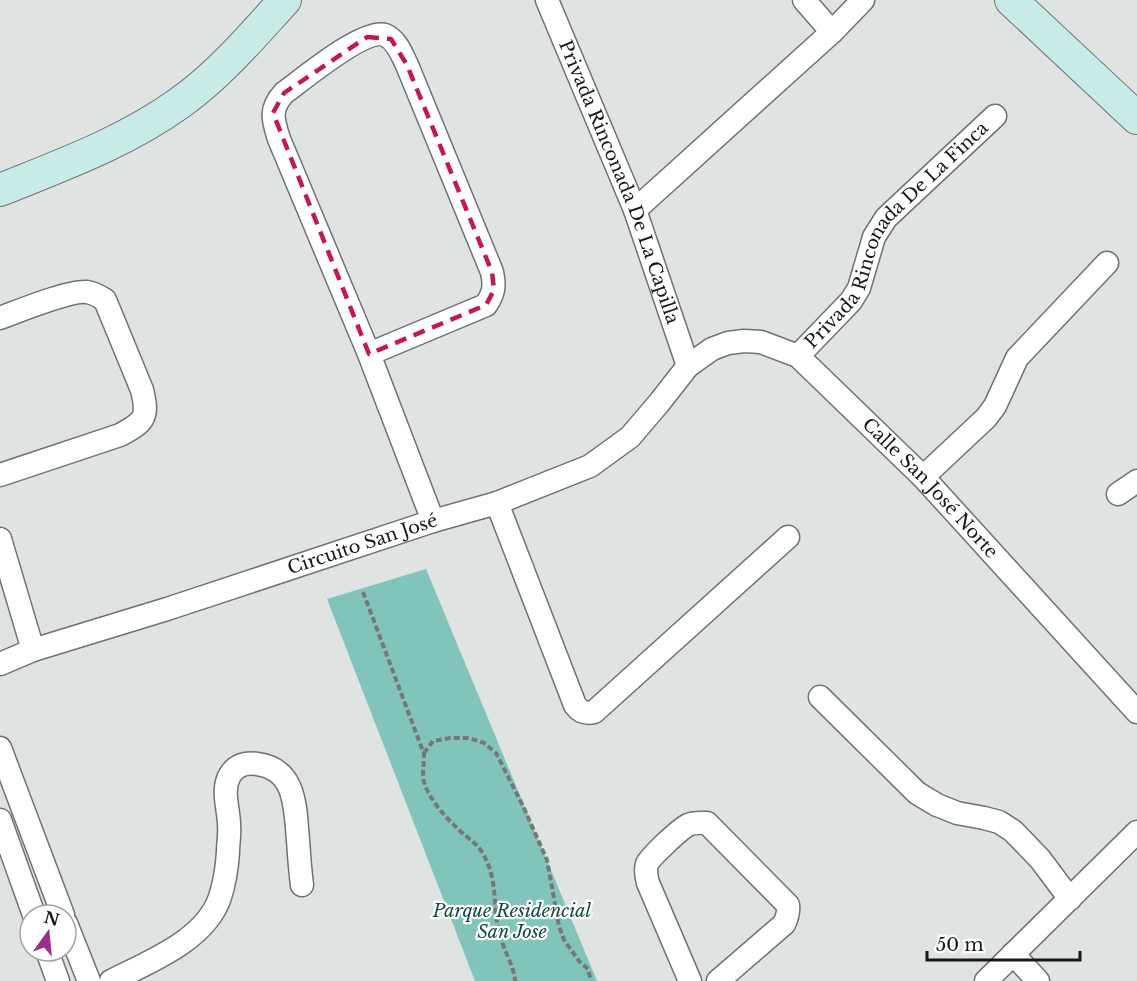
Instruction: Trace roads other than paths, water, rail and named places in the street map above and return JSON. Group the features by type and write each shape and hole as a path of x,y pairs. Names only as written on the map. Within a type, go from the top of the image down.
{"street":[{"path":"2,184 80,158 127,135 181,102 225,66 285,0"},
{"name":"Privada Rinconada De La Capilla","path":"547,0 635,210 688,366"},
{"path":"804,0 832,32"},
{"path":"635,210 832,32 863,0"},
{"path":"1011,0 1136,116"},
{"path":"369,354 486,305 495,283 407,65 399,48 391,39 378,34 367,36 351,45 284,93 277,100 273,122 369,354 433,521"},
{"name":"Privada Rinconada De La Finca","path":"798,356 851,301 859,288 874,237 886,218 995,116"},
{"path":"923,477 986,418 995,406 1017,358 1107,264"},
{"path":"0,318 72,294 87,292 96,294 105,300 146,403 143,419 138,425 120,435 0,475"},
{"name":"Calle San José Norte","path":"688,366 712,349 744,340 761,342 798,356 923,477 1137,712"},
{"name":"Circuito San José","path":"0,664 33,650 168,609 497,502 590,466 630,437 688,366"},
{"path":"1118,494 1137,481"},
{"path":"497,502 575,705 586,714 594,712 788,537"},
{"path":"0,538 33,650"},
{"path":"820,697 917,793 957,813 999,822 1013,831 1040,859 1070,899"},
{"path":"0,748 58,903"},
{"path":"111,981 165,954 192,936 205,923 220,899 226,874 230,825 227,780 231,773 243,764 268,765 287,782 294,800 302,885"},
{"path":"0,820 30,903"},
{"path":"690,981 648,883 646,868 648,861 679,831 692,824 706,823 788,905 787,919 784,924 718,981"},
{"path":"986,981 1137,832"},
{"path":"78,953 89,981"},
{"path":"1013,954 1038,981"},
{"path":"51,963 57,981"}],"park label":[{"name":"Parque Residencial San Jose","path":"512,921"}]}
